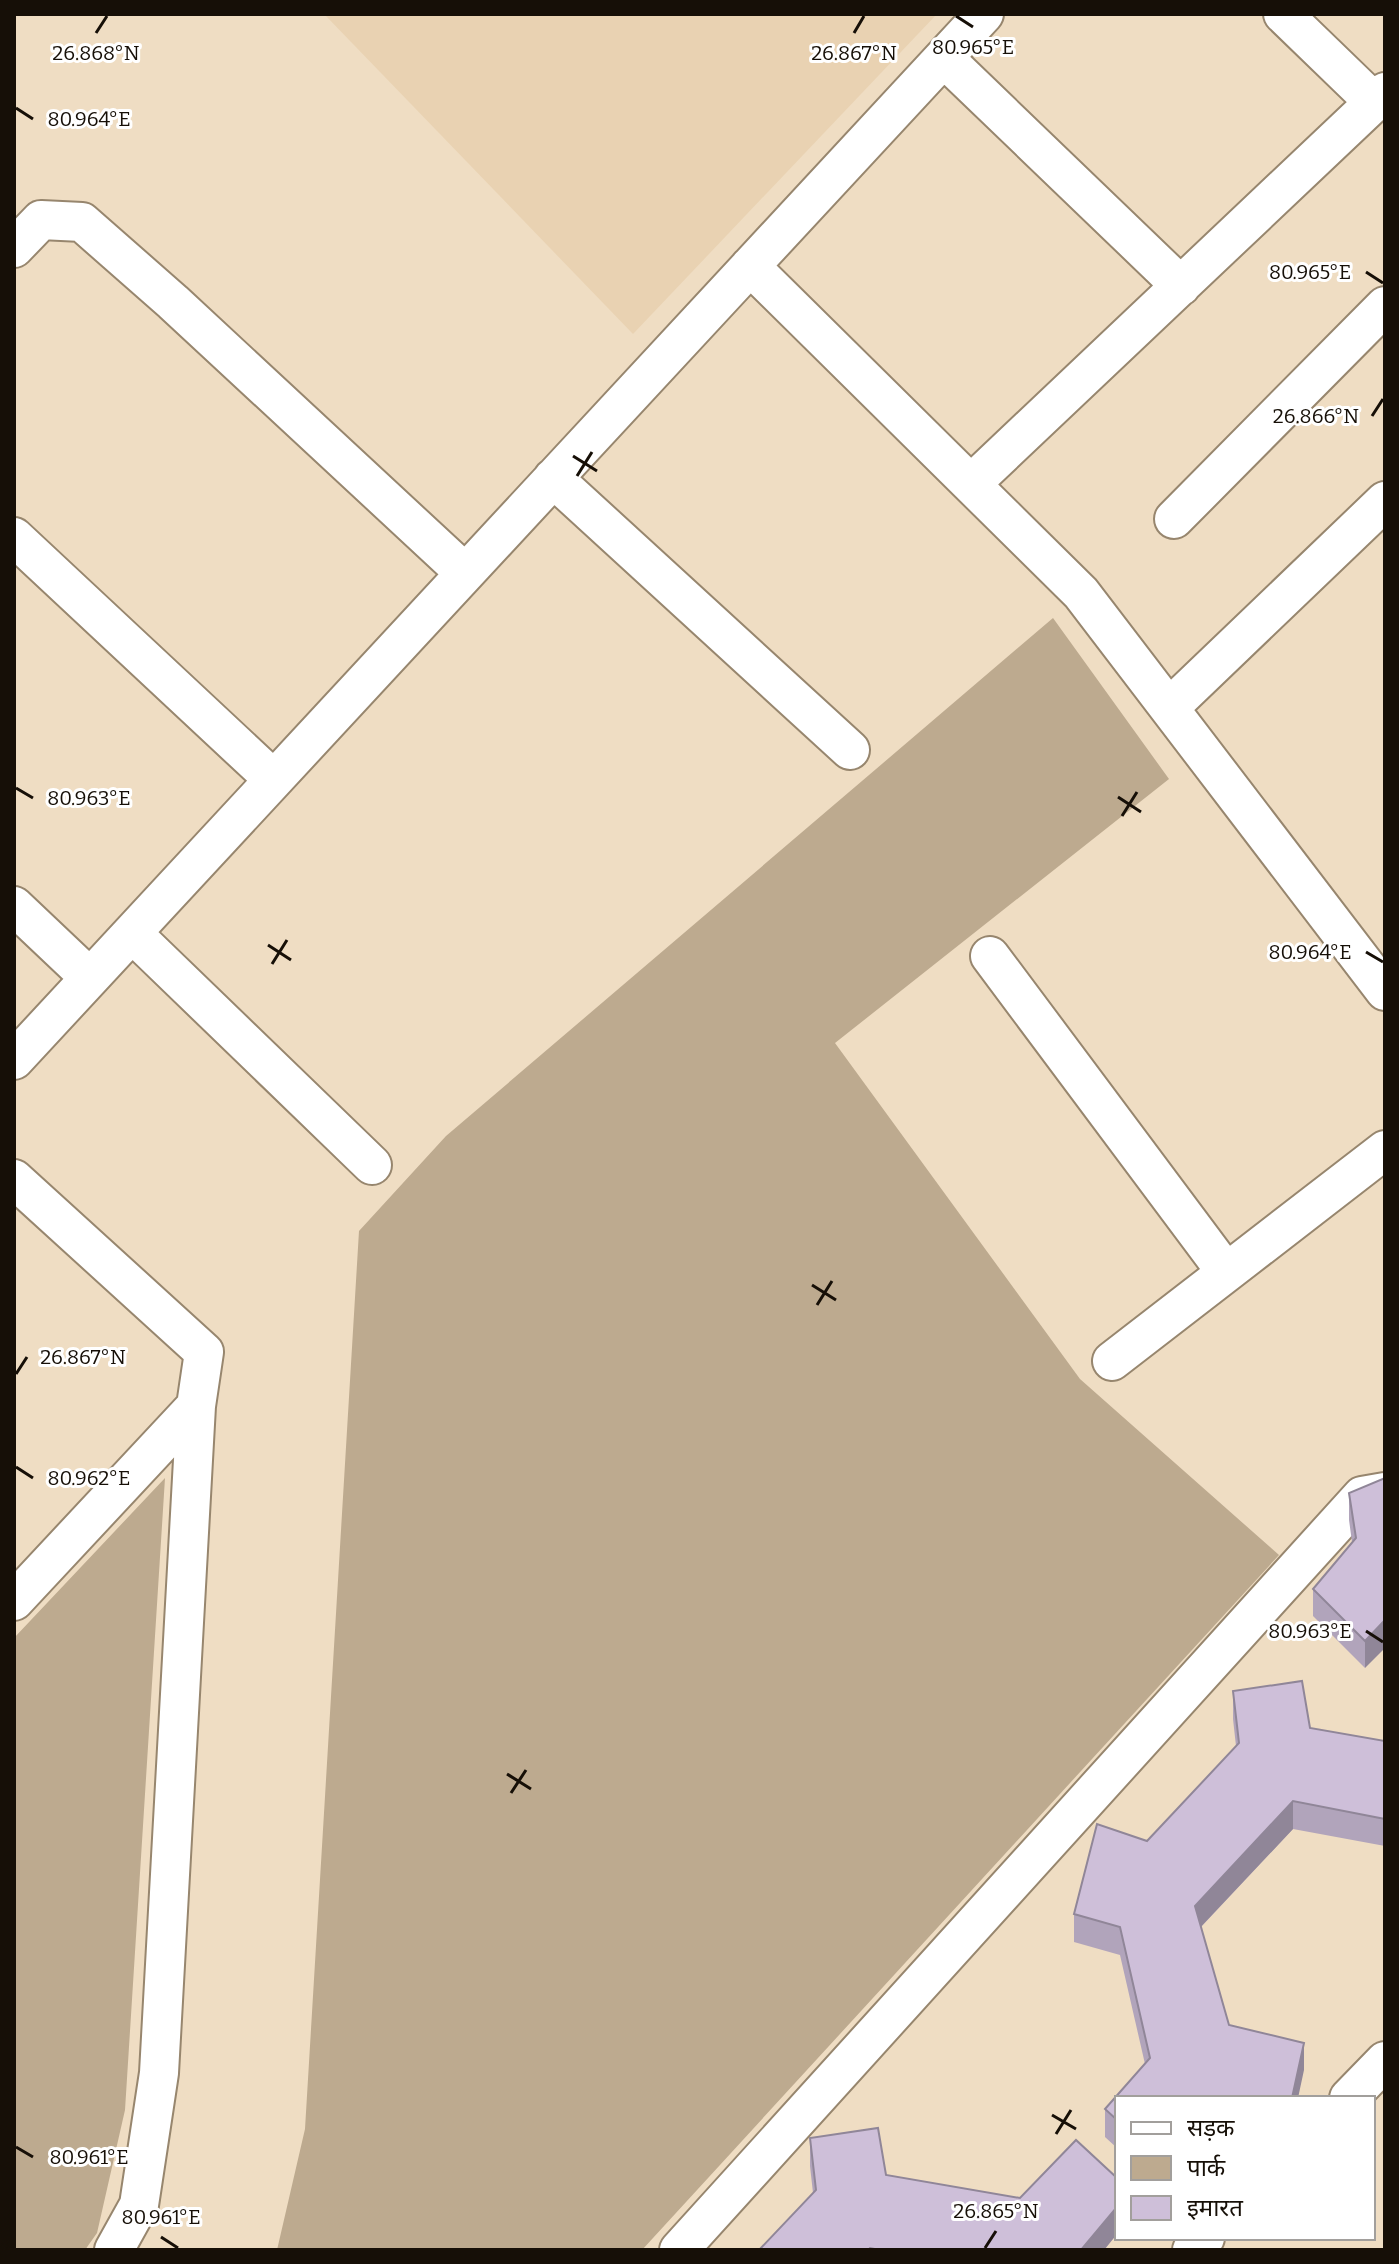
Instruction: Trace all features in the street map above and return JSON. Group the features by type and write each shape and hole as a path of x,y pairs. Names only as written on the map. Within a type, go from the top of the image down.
{"street":[{"path":"14,1060 984,14"},
{"path":"971,484 1380,97 1283,14"},
{"path":"944,58 1181,286"},
{"path":"14,248 41,220 82,222 185,312 465,573"},
{"path":"750,266 1081,593 1385,991"},
{"path":"1174,519 1385,306"},
{"path":"553,478 850,750"},
{"path":"1169,708 1381,514"},
{"path":"14,537 273,779"},
{"path":"14,906 90,978"},
{"path":"132,933 372,1165"},
{"path":"990,956 1226,1272"},
{"path":"1112,1361 1385,1150"},
{"path":"14,1179 204,1352 196,1406 159,2073 139,2205 114,2250"},
{"path":"14,1601 196,1406"},
{"path":"679,2250 1362,1496 1385,1492"},
{"path":"1351,2096 1385,2061"}],"shaded area":[{"path":"324,14 937,14 633,334"}],"green space":[{"path":"1053,618 1169,779 835,1043 1080,1379 1279,1555 642,2250 277,2250 305,2129 359,1231 446,1136"},
{"path":"165,1478 125,2110 97,2233 85,2250 14,2250 14,1638"}],"building":[{"path":"1385,1478 1385,1620 1365,1641 1313,1589 1356,1538 1349,1493"},
{"path":"1302,1681 1310,1728 1385,1741 1385,1819 1293,1801 1195,1906 1229,2025 1304,2043 1292,2096 1116,2096 1150,2058 1120,1927 1074,1914 1097,1824 1147,1841 1239,1743 1233,1691"},
{"path":"1115,2098 1115,2118 1105,2109"},
{"path":"878,2128 886,2175 1020,2198 1076,2140 1115,2176 1115,2209 1081,2250 759,2250 816,2190 810,2138"}]}
